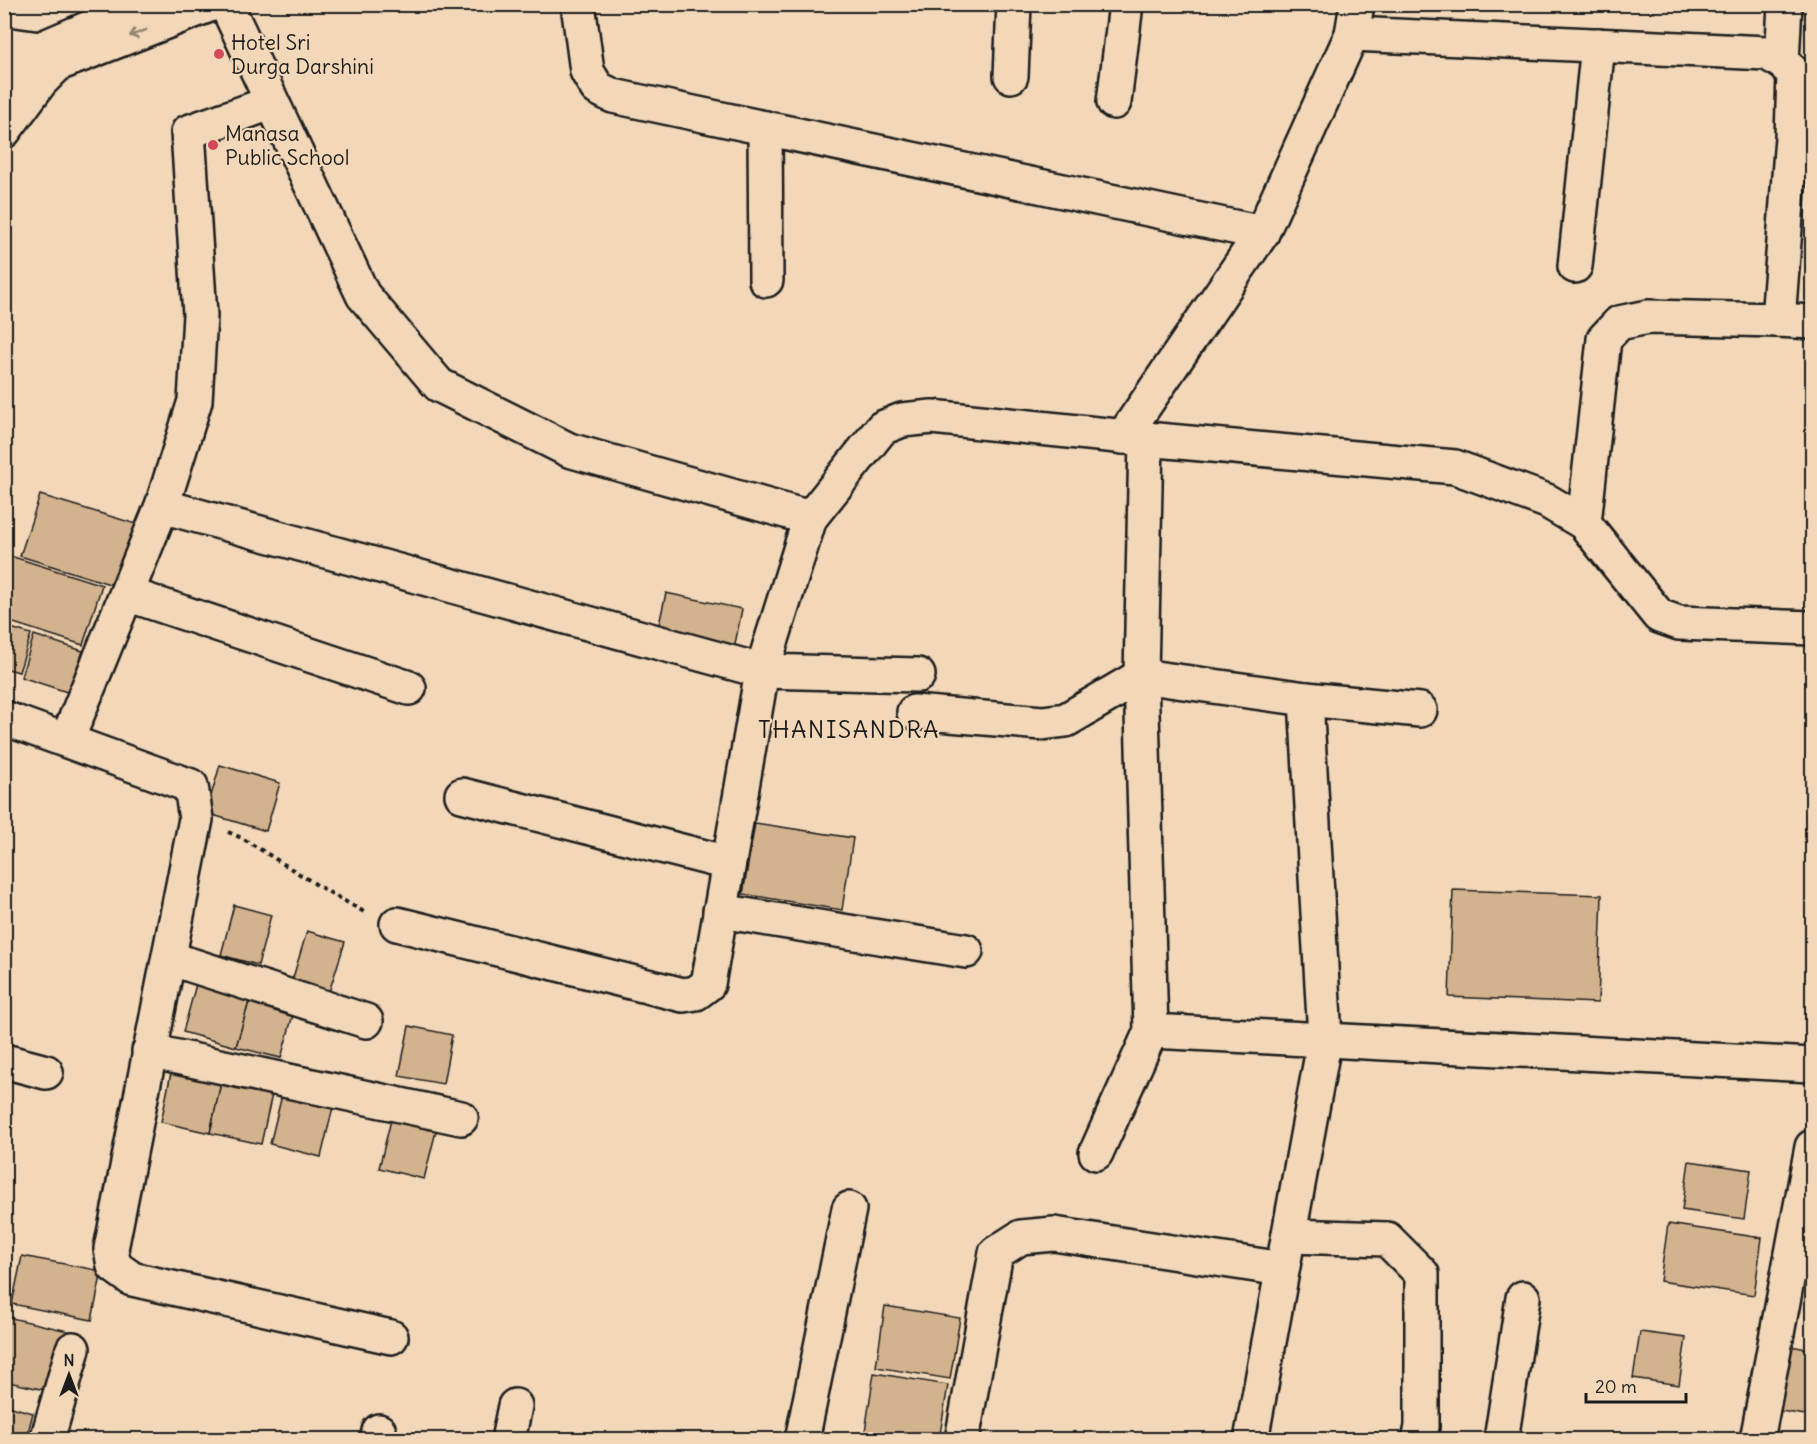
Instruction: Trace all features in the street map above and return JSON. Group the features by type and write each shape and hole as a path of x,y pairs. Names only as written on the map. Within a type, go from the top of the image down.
{"street":[{"path":"4,82 145,4"},
{"path":"4,44 49,56 212,4"},
{"path":"226,4 363,295 439,385 569,450 810,518"},
{"path":"578,4 587,71 597,88 613,96 1262,233"},
{"path":"1011,76 1014,4"},
{"path":"1114,102 1126,4"},
{"path":"1782,62 1785,4"},
{"path":"1096,1153 1150,1031 1134,438 1262,233 1354,19 1598,45 1767,53 1782,62 1794,73 1802,138 1778,320"},
{"path":"1575,266 1598,45"},
{"path":"4,131 41,81 49,56"},
{"path":"67,740 162,506 195,401 200,315 188,132 271,103"},
{"path":"765,128 766,280"},
{"path":"1584,523 1604,339 1619,323 1648,317 1812,322"},
{"path":"397,924 683,995 696,993 708,984 762,671 810,518 882,428 902,420 932,417 1455,467 1547,501 1584,523 1659,616 1679,623 1812,628"},
{"path":"162,506 762,671 918,675"},
{"path":"127,594 408,688"},
{"path":"914,712 1042,723 1066,720 1141,676 1306,699 1420,711"},
{"path":"1251,1440 1325,1038 1306,699"},
{"path":"4,718 191,786 196,819 111,1249 114,1266 132,1279 391,1337"},
{"path":"462,795 728,863"},
{"path":"720,911 966,951"},
{"path":"169,958 366,1021"},
{"path":"1150,1031 1325,1038 1812,1065"},
{"path":"149,1051 461,1118"},
{"path":"4,1061 46,1072"},
{"path":"1756,1440 1812,1148"},
{"path":"802,1440 849,1209"},
{"path":"962,1440 996,1253 1021,1237 1054,1234 1282,1269"},
{"path":"1289,1236 1387,1239 1422,1274 1422,1426 1419,1440"},
{"path":"1501,1440 1523,1298"},
{"path":"47,1440 73,1349"},
{"path":"508,1440 515,1406"}],"path":[{"path":"196,819 242,838 370,915 397,924"}],"building":[{"path":"40,495 136,524 116,586 20,556"},
{"path":"4,554 102,585 83,645 4,620"},
{"path":"666,593 742,609 733,654 656,638"},
{"path":"4,626 31,634 19,672 4,668"},
{"path":"34,635 83,651 70,693 21,677"},
{"path":"220,765 280,783 266,831 206,813"},
{"path":"755,823 853,838 842,910 743,894"},
{"path":"1453,890 1602,895 1598,1003 1449,997"},
{"path":"234,905 271,915 258,965 221,955"},
{"path":"307,931 345,942 329,992 292,981"},
{"path":"198,977 252,992 236,1047 183,1032"},
{"path":"252,992 296,1004 281,1058 236,1047"},
{"path":"409,1026 452,1035 443,1084 399,1076"},
{"path":"173,1063 223,1074 210,1133 161,1122"},
{"path":"223,1074 274,1085 261,1144 210,1133"},
{"path":"283,1091 334,1103 321,1157 270,1144"},
{"path":"393,1112 438,1123 424,1179 379,1168"},
{"path":"1689,1161 1751,1170 1744,1219 1682,1210"},
{"path":"1668,1224 1762,1238 1754,1295 1660,1281"},
{"path":"22,1256 102,1271 92,1320 12,1304"},
{"path":"885,1306 960,1318 950,1379 876,1367"},
{"path":"7,1317 68,1331 54,1392 4,1381 4,1329"},
{"path":"1640,1332 1686,1338 1679,1385 1633,1378"},
{"path":"1791,1346 1812,1350 1812,1416 1780,1411"},
{"path":"874,1373 948,1385 939,1440 864,1438"},
{"path":"4,1405 33,1413 26,1440 4,1440"}],"place":[{"name":"Hotel Sri Durga Darshini","path":"219,54"},
{"name":"Manasa Public School","path":"213,145"}],"district":[{"name":"THANISANDRA","path":"849,729"}]}
